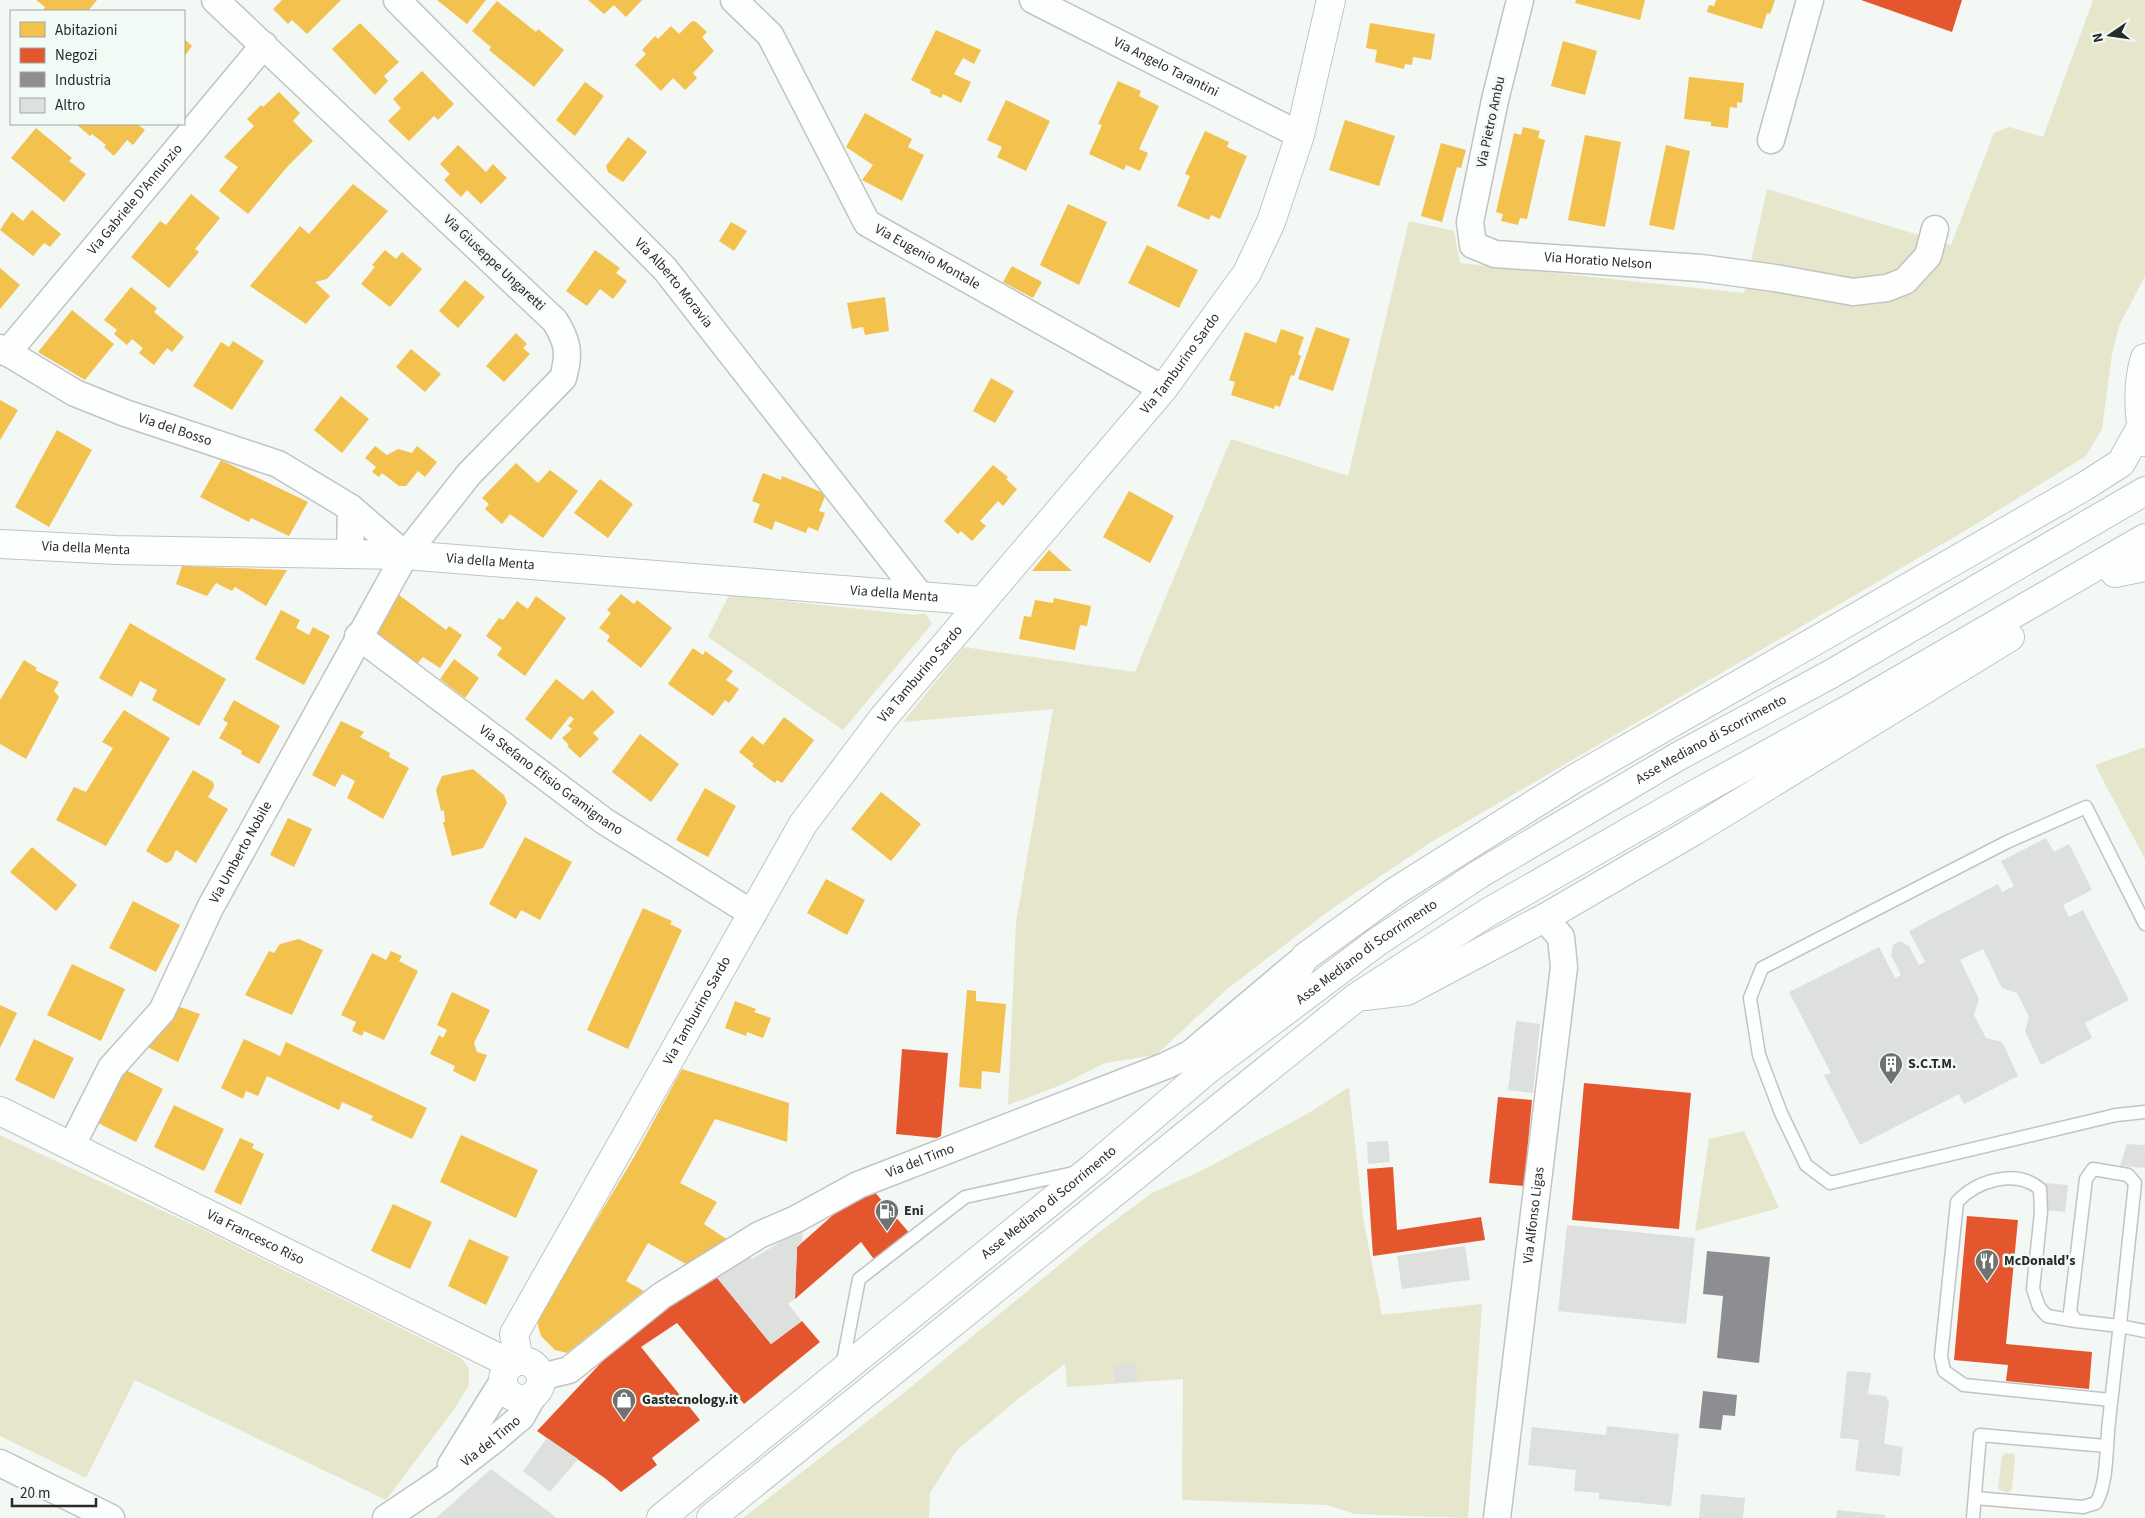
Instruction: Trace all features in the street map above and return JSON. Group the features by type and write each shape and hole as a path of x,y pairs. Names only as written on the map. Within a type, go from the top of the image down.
{"main road":[{"name":"Via Tamburino Sardo","path":"511,1369 514,1334 803,824 883,718 1163,389 1247,273 1271,222 1300,135 1332,0"},
{"path":"1262,1026 1305,957 1396,891 1574,779 2085,486 2121,463 2143,435 2141,372 2145,358"},
{"name":"Asse Mediano di Scorrimento","path":"662,1518 1092,1168 1207,1070 1262,1026 1377,942 1481,873 1677,757 1831,674 2145,491"},
{"path":"711,1518 1358,996 1487,913 1681,802 1851,708 2145,538"},
{"name":"Via della Menta","path":"0,544 116,550 405,555 919,594 982,601"},
{"path":"1358,996 1407,991 1548,916 1702,826 2145,555"},
{"path":"2115,573 2145,566"},
{"name":"Via Francesco Riso","path":"0,1111 72,1145 511,1369"},
{"path":"527,1362 534,1365 537,1387 520,1400 515,1398 506,1391 511,1369 527,1362"}],"street":[{"name":"Via Giuseppe Ungaretti","path":"216,0 555,321 565,338 568,359 563,378 469,474 405,555"},
{"name":"Via Alberto Moravia","path":"397,0 665,269 919,594"},
{"name":"Via Eugenio Montale","path":"734,0 770,35 867,223 1163,389"},
{"name":"Via Angelo Tarantini","path":"1033,0 1300,135"},
{"name":"Via Pietro Ambu","path":"1474,245 1470,222 1495,100 1520,0"},
{"path":"1772,140 1810,0"},
{"name":"Via Gabriele D'Annunzio","path":"3,351 264,45"},
{"name":"Via Horatio Nelson","path":"1474,245 1495,254 1724,271 1853,292 1886,288 1906,280 1928,256 1935,229"},
{"name":"Via del Bosso","path":"3,351 75,393 125,413 278,464 351,508 405,555"},
{"path":"350,554 351,508"},
{"name":"Via Umberto Nobile","path":"72,1145 111,1068 162,1011 210,908 358,636 405,555"},
{"name":"Via Stefano Efisio Gramignano","path":"358,636 604,821 753,914"},
{"name":"Via Alfonso Ligas","path":"1497,1518 1564,967 1560,937 1552,927 1548,916"},
{"name":"Via del Timo","path":"386,1518 441,1480 521,1418 537,1387 569,1370 661,1296 759,1235 796,1219 858,1185 1165,1066 1190,1054 1305,957"},
{"name":"Via del Timo","path":"441,1480 511,1369"},
{"path":"0,1463 111,1518"}],"lane":[{"path":"2145,924 2086,807 2007,842 1762,968 1750,998 1759,1055 1781,1113 1806,1165 1830,1182 2116,1115 2145,1112"},
{"path":"841,1373 859,1279 965,1197 1092,1168"},
{"path":"1975,1498 2083,1507 2096,1503 2102,1492 2120,1326 2140,1183 2128,1174 2093,1169 2086,1179 2070,1312 2076,1321"},
{"path":"2111,1400 1964,1385 1944,1372 1941,1356 1957,1202 1977,1185 2001,1179 2031,1181 2040,1189 2041,1212 2033,1289 2039,1307 2047,1316 2145,1331"},
{"path":"1973,1518 1980,1435 2106,1446"}],"green space":[{"path":"2093,0 2145,0 2145,276 2119,326 2112,354 2102,429 2086,456 1963,532 1430,843 1330,910 1226,990 1156,1055 1105,1063 1061,1085 1008,1105 1016,922 1053,709 903,722 964,647 1135,672 1231,439 1348,476 1409,221 1454,231 1460,263 1744,293 1767,189 1951,245 1994,133 2009,127 2043,137"},
{"path":"729,595 914,615 925,613 932,624 843,730 708,637"},
{"path":"2145,747 2145,859 2095,765"},
{"path":"1349,1087 1363,1218 1382,1315 1482,1304 1468,1518 1355,1514 1327,1505 1182,1500 1183,1379 1067,1387 1065,1364 1023,1395 957,1450 930,1493 929,1518 743,1518 900,1396 1098,1233 1152,1193 1203,1170 1307,1114"},
{"path":"1744,1131 1779,1208 1695,1231 1709,1139"},
{"path":"0,1135 204,1230 461,1358 469,1368 469,1385 455,1408 386,1500 135,1380 86,1478 0,1436"},
{"path":"2006,1453 2014,1454 2015,1459 2012,1490 2007,1493 1998,1489 2002,1456"}],"building: Abitazioni":[{"path":"36,0 97,0 89,10 43,10 45,7"},
{"path":"282,0 341,0 307,34 292,20 288,24 273,9"},
{"path":"437,0 486,0 467,24"},
{"path":"588,0 642,0 626,17 614,5 604,14"},
{"path":"1576,0 1645,0 1640,20 1575,3"},
{"path":"1716,0 1775,0 1770,14 1767,13 1762,29 1707,12 1709,5 1714,6"},
{"path":"497,1 536,32 538,29 564,50 534,87 489,50 491,47 472,31"},
{"path":"692,21 696,22 707,32 702,37 714,51 693,73 697,78 685,90 673,78 661,91 635,65 646,54 642,50 655,36 658,39 671,26 679,34"},
{"path":"360,23 399,62 384,76 388,81 375,95 332,49"},
{"path":"1370,23 1435,34 1431,60 1413,57 1412,65 1405,64 1404,69 1375,62 1377,50 1366,48"},
{"path":"936,30 981,50 974,64 963,58 954,74 971,82 961,103 943,94 941,98 930,93 931,90 911,80"},
{"path":"185,40 192,46 185,56"},
{"path":"1563,41 1597,51 1585,95 1551,86"},
{"path":"422,71 454,104 438,120 434,116 409,141 388,121 401,108 393,99"},
{"path":"1689,77 1744,83 1742,103 1737,102 1737,108 1730,107 1728,128 1711,126 1711,122 1684,119"},
{"path":"1118,81 1141,91 1139,96 1159,106 1139,149 1148,153 1140,171 1126,165 1124,170 1089,154 1102,125 1098,124"},
{"path":"585,82 604,96 575,136 556,120"},
{"path":"279,92 300,113 293,121 313,141 287,167 248,214 219,191 238,167 224,157 254,126 247,119 261,105 263,107"},
{"path":"1006,100 1050,121 1026,171 997,157 1002,147 987,140"},
{"path":"865,113 912,139 908,147 924,155 902,201 862,180 873,165 846,147"},
{"path":"1345,120 1395,136 1379,186 1329,170"},
{"path":"77,125 138,125 145,130 133,145 127,140 114,156 104,147 106,145 92,134 90,136"},
{"path":"1523,127 1540,131 1538,138 1545,140 1527,219 1520,218 1518,225 1501,221 1503,214 1496,212 1514,133 1521,135"},
{"path":"36,128 72,158 69,161 86,174 64,202 11,158"},
{"path":"1205,131 1229,142 1227,147 1247,156 1220,219 1211,215 1209,220 1177,206 1190,176 1185,174"},
{"path":"1585,135 1621,142 1605,227 1568,220"},
{"path":"628,137 647,152 623,182 608,172 606,166"},
{"path":"1441,143 1466,150 1461,168 1457,167 1442,222 1421,216"},
{"path":"458,145 486,172 493,164 507,178 481,204 467,190 461,197 444,180 450,174 440,164"},
{"path":"1666,145 1690,151 1674,230 1649,225"},
{"path":"353,184 388,211 327,279 315,282 330,296 306,324 250,286 300,226 309,234"},
{"path":"191,194 220,218 195,249 199,252 169,288 131,257 160,221 166,225"},
{"path":"1068,204 1107,222 1079,285 1040,265"},
{"path":"32,210 61,234 50,247 44,243 33,256 0,230 12,212 23,221"},
{"path":"731,222 747,231 734,251 719,241"},
{"path":"1147,245 1198,270 1179,308 1128,283"},
{"path":"385,250 396,259 402,252 422,269 390,307 361,284 375,267 372,265"},
{"path":"595,250 620,268 616,273 627,281 613,299 600,289 587,306 566,291"},
{"path":"1012,266 1042,282 1033,298 1003,282"},
{"path":"0,268 20,285 0,309"},
{"path":"465,280 485,297 458,328 439,311"},
{"path":"131,287 157,308 154,312 184,337 172,352 167,348 154,365 139,353 143,348 132,339 127,345 114,334 117,330 104,320"},
{"path":"885,297 889,331 865,335 863,327 852,329 847,303"},
{"path":"72,310 114,344 85,380 38,352"},
{"path":"1316,327 1350,339 1333,391 1298,379"},
{"path":"1281,329 1304,337 1298,354 1301,356 1294,376 1291,375 1280,407 1275,405 1274,409 1231,395 1235,382 1229,380 1245,332 1276,343"},
{"path":"516,333 527,344 523,348 530,354 504,382 486,366"},
{"path":"233,341 264,361 232,410 193,386 221,342 229,347"},
{"path":"411,349 441,374 425,392 396,367"},
{"path":"991,378 1014,391 995,423 973,411"},
{"path":"341,396 369,419 342,453 314,430"},
{"path":"0,400 18,410 0,440"},
{"path":"57,430 92,450 49,527 15,507"},
{"path":"375,446 387,455 398,449 412,453 417,446 437,462 425,477 418,471 406,486 399,486 382,473 379,477 372,472 376,467 365,458"},
{"path":"221,460 308,502 289,536 251,518 249,522 200,497"},
{"path":"516,463 538,483 550,470 578,491 543,538 510,514 502,524 485,509 489,504 482,498"},
{"path":"993,465 1008,477 1006,479 1017,489 1003,506 998,501 980,521 986,526 972,541 961,531 958,534 944,521"},
{"path":"763,473 781,480 782,476 826,494 819,511 825,513 818,531 808,527 806,533 775,521 772,530 753,522 760,504 752,501"},
{"path":"600,479 633,504 608,538 574,513"},
{"path":"1129,491 1174,516 1150,563 1103,537"},
{"path":"1049,550 1072,571 1032,571"},
{"path":"182,566 287,570 266,606 235,587 232,591 216,583 207,596 176,584"},
{"path":"395,592 446,630 449,626 462,635 440,668 423,657 417,664 372,630"},
{"path":"621,594 634,604 637,600 672,628 641,668 607,641 610,636 599,628 611,613 607,610"},
{"path":"536,596 566,618 525,676 497,655 502,648 486,636 499,618 503,620 517,601 528,609"},
{"path":"1054,598 1091,606 1087,626 1080,625 1075,650 1019,639 1024,616 1031,617 1035,600 1053,603"},
{"path":"281,610 300,620 296,628 309,635 313,627 330,636 304,685 255,659"},
{"path":"130,623 226,679 199,726 152,700 157,690 140,681 132,697 99,678"},
{"path":"693,648 703,655 705,651 733,671 726,680 739,689 729,703 725,700 713,716 668,684"},
{"path":"454,659 479,678 465,698 440,679"},
{"path":"24,660 37,668 35,670 59,682 54,691 59,697 26,759 0,744 0,700"},
{"path":"556,679 583,700 592,690 615,712 593,733 599,739 580,758 567,746 569,745 562,738 572,729 568,726 574,719 570,716 551,740 525,719"},
{"path":"234,700 280,726 259,764 241,754 242,751 219,738 228,723 223,720"},
{"path":"124,710 170,738 106,846 56,820 74,787 86,792 113,748 102,742"},
{"path":"784,717 814,740 782,783 777,780 775,783 752,766 754,764 739,752 752,736 763,745"},
{"path":"341,721 364,732 360,737 390,753 389,757 409,768 383,819 347,798 355,781 342,774 335,787 312,775"},
{"path":"640,734 679,764 651,802 612,772"},
{"path":"473,769 504,795 507,803 483,848 452,856 443,822 445,822 444,810 441,811 436,790 442,776"},
{"path":"193,770 213,782 214,787 208,797 228,809 196,863 176,850 171,861 166,863 146,851"},
{"path":"705,788 736,806 708,857 676,840"},
{"path":"881,792 921,824 891,861 851,829"},
{"path":"288,818 312,829 294,867 270,855"},
{"path":"525,837 572,862 540,920 521,910 516,919 489,904"},
{"path":"32,847 77,885 56,911 10,872"},
{"path":"826,879 865,900 847,935 807,913"},
{"path":"133,901 180,925 156,972 109,948"},
{"path":"643,908 672,921 670,924 682,930 628,1049 587,1030"},
{"path":"299,939 323,950 292,1015 245,995 269,951 274,953 280,944"},
{"path":"391,951 402,956 399,961 418,971 384,1040 364,1031 362,1036 352,1031 356,1022 341,1015 372,953 386,960"},
{"path":"72,964 125,989 101,1041 47,1015"},
{"path":"967,990 976,991 976,1001 1006,1004 1000,1073 982,1071 981,1089 959,1087"},
{"path":"452,992 490,1010 474,1043 477,1052 487,1055 475,1082 453,1071 455,1066 430,1054 439,1035 443,1038 447,1030 437,1025"},
{"path":"735,1001 756,1009 754,1012 771,1018 763,1038 747,1032 746,1036 725,1028"},
{"path":"0,1005 17,1013 0,1048"},
{"path":"177,1006 200,1014 178,1062 145,1046"},
{"path":"34,1039 74,1058 54,1099 15,1080"},
{"path":"244,1039 280,1056 286,1042 427,1108 412,1139 371,1120 373,1116 342,1102 339,1110 267,1076 258,1096 246,1091 243,1099 221,1088"},
{"path":"122,1068 163,1089 136,1142 96,1122"},
{"path":"682,1069 789,1103 787,1142 715,1119 680,1183 717,1202 704,1224 728,1240 686,1264 648,1243 626,1281 644,1291 567,1353 555,1350 541,1336 538,1318 634,1157"},
{"path":"174,1105 224,1129 204,1171 154,1147"},
{"path":"461,1135 538,1170 516,1218 440,1182"},
{"path":"240,1138 254,1144 252,1148 264,1154 241,1205 214,1192"},
{"path":"393,1204 432,1222 410,1269 371,1251"},
{"path":"469,1239 509,1257 486,1305 448,1286"}],"building: Negozi":[{"path":"1861,0 1962,0 1952,32"},
{"path":"902,1049 948,1053 941,1136 937,1138 896,1134"},
{"path":"1584,1083 1691,1093 1679,1229 1572,1220"},
{"path":"1498,1097 1532,1100 1524,1186 1489,1183"},
{"path":"1393,1167 1397,1230 1481,1217 1485,1240 1373,1256 1367,1169"},
{"path":"868,1184 916,1241 882,1270 861,1242 795,1299 797,1247"},
{"name":"McDonald's","path":"1967,1216 2018,1220 2006,1344 2092,1352 2089,1389 2006,1381 2008,1365 1954,1360"},
{"path":"710,1269 771,1344 802,1321 820,1342 744,1404 677,1323 641,1347 700,1420 652,1458 657,1465 621,1492 606,1479 537,1431 629,1333 696,1289"}],"building: Industria":[{"path":"1707,1251 1770,1257 1759,1363 1717,1358 1723,1296 1703,1294"},
{"path":"1703,1391 1737,1395 1735,1416 1723,1415 1721,1430 1699,1428"}],"building: Altro":[{"path":"2046,838 2054,852 2069,844 2092,890 2063,905 2069,917 2083,910 2129,1000 2085,1023 2092,1038 2041,1065 2025,1031 2029,1017 2017,993 2002,988 1983,949 1960,960 1979,999 1974,1015 1986,1038 2002,1042 2018,1076 1964,1104 1959,1094 1860,1145 1824,1075 1831,1073 1789,992 1879,947 1895,978 1901,975 1891,955 1893,945 1900,941 1909,946 1919,965 1925,962 1909,931 1998,884 2002,892 2014,886 2001,861"},
{"path":"1516,1021 1540,1024 1533,1093 1508,1090"},
{"path":"1388,1141 1390,1162 1368,1164 1367,1142"},
{"path":"2127,1144 2145,1145 2145,1168 2120,1166"},
{"path":"2046,1183 2068,1185 2065,1212 2044,1210"},
{"path":"1567,1225 1695,1238 1686,1324 1558,1311"},
{"path":"803,1228 802,1242 797,1247 795,1299 788,1304 802,1321 771,1344 710,1269 743,1247 752,1259"},
{"path":"1465,1246 1470,1280 1402,1289 1397,1256"},
{"path":"1135,1363 1137,1381 1115,1383 1113,1365"},
{"path":"1847,1371 1871,1373 1868,1394 1886,1396 1889,1402 1884,1444 1903,1447 1900,1476 1855,1471 1859,1440 1840,1438"},
{"path":"1607,1426 1679,1434 1671,1506 1599,1499 1599,1493 1574,1491 1576,1470 1528,1465 1532,1427 1606,1435"},
{"path":"547,1438 578,1459 550,1492 523,1471"},
{"path":"491,1469 557,1518 436,1518"},
{"path":"1701,1494 1745,1498 1743,1518 1699,1518"},
{"path":"1837,1510 1885,1515 1885,1518 1836,1518"}],"place":[{"name":"S.C.T.M.","path":"1891,1085"},
{"name":"Eni","path":"887,1232"},
{"name":"McDonald's","path":"1987,1282"},
{"name":"Gastecnology.it","path":"624,1421"}]}
